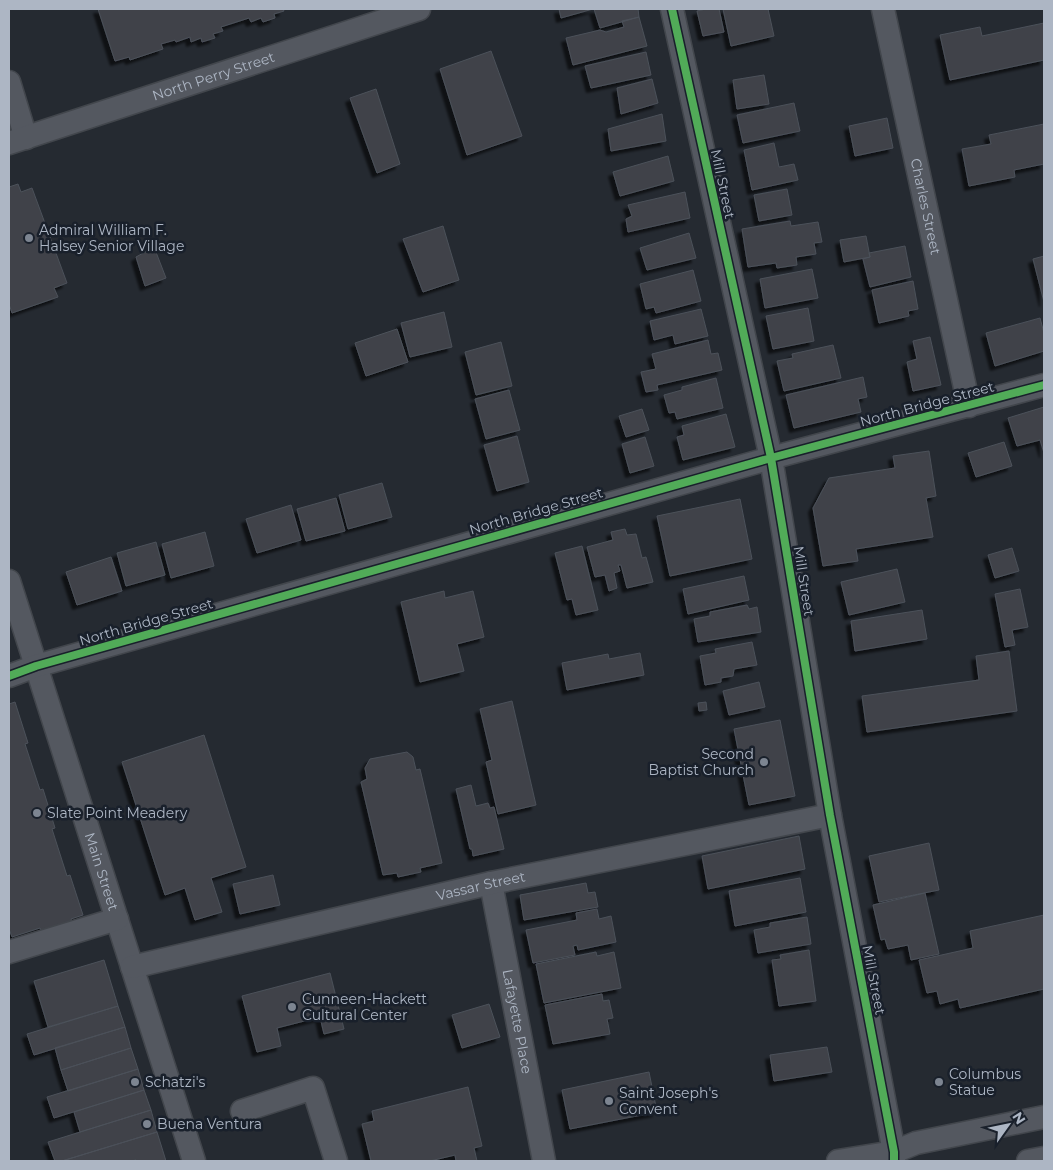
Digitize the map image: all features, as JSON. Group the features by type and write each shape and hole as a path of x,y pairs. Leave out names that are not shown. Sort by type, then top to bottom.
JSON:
{"street":[{"name":"North Perry Street","path":"17,140 419,9"},
{"name":"Mill Street","path":"672,9 771,458 830,815 894,1156"},
{"name":"Charles Street","path":"883,9 970,406"},
{"path":"9,82 17,140"},
{"name":"North Bridge Street","path":"9,676 36,666 771,458 1044,385"},
{"name":"Main Street","path":"9,581 194,1161"},
{"name":"Vassar Street","path":"132,966 491,883 830,815"},
{"name":"Lafayette Place","path":"491,883 544,1161"},
{"path":"9,952 117,919"},
{"path":"242,1111 314,1088 336,1161"},
{"path":"838,1161 894,1156 916,1143 1044,1118"},
{"path":"1028,1161 1044,1158"}],"building":[{"path":"98,9 283,9 284,11 274,14 275,18 263,22 261,18 251,22 249,18 221,27 223,31 213,34 215,38 202,42 201,38 191,42 190,37 176,42 175,40 161,44 163,49 130,60 129,57 115,61"},
{"path":"559,9 593,9 561,18"},
{"path":"594,9 638,9 639,17 600,28"},
{"path":"719,9 724,32 703,36 697,11"},
{"path":"723,9 768,9 774,36 731,46"},
{"path":"639,17 647,46 573,65 566,38 600,30 606,32 624,27 622,21"},
{"path":"1044,23 1044,60 950,80 940,35 980,27 982,36"},
{"path":"491,51 522,136 467,155 440,69"},
{"path":"646,52 651,75 591,88 585,66"},
{"path":"764,75 769,104 737,109 733,80"},
{"path":"652,79 658,103 621,114 617,88"},
{"path":"376,89 400,164 377,173 350,98"},
{"path":"794,103 800,131 743,143 737,115"},
{"path":"662,114 666,141 611,151 608,129"},
{"path":"887,118 893,148 855,156 849,126"},
{"path":"1044,124 1044,164 1014,170 1015,177 969,186 962,149 991,144 989,135"},
{"path":"774,143 779,167 794,164 798,180 752,190 744,150"},
{"path":"668,156 674,181 620,196 613,172"},
{"name":"Admiral William F. Halsey Senior Village","path":"18,184 21,192 32,188 67,283 54,288 58,297 12,313 9,304 9,187"},
{"path":"787,189 792,215 759,221 754,195"},
{"path":"685,192 690,218 628,232 626,219 632,216 628,205"},
{"path":"790,221 791,226 818,222 822,242 814,243 816,254 796,257 797,265 777,268 776,263 748,267 742,229"},
{"path":"443,226 459,280 423,292 403,239"},
{"path":"689,233 696,258 647,270 640,248"},
{"path":"866,236 870,257 844,262 840,240"},
{"path":"905,246 911,277 870,287 863,259 870,257 869,253"},
{"path":"154,247 166,278 145,286 136,257"},
{"path":"1044,256 1044,302 1033,259"},
{"path":"812,269 818,298 765,308 760,279"},
{"path":"693,270 701,301 656,313 654,307 646,309 640,284"},
{"path":"913,281 918,309 908,311 909,316 879,323 872,290"},
{"path":"808,308 814,341 773,349 766,316"},
{"path":"701,309 708,336 675,344 673,335 654,340 650,321"},
{"path":"444,312 452,347 410,357 401,323"},
{"path":"1040,318 1044,333 1044,351 995,366 986,333"},
{"path":"397,329 408,362 366,376 355,343"},
{"path":"930,337 941,385 913,391 907,362 917,359 913,341"},
{"path":"708,340 711,354 718,353 722,370 657,385 658,390 646,392 641,372 656,369 652,354"},
{"path":"501,342 512,386 476,395 465,352"},
{"path":"833,345 841,378 784,391 777,361 793,358 792,354"},
{"path":"863,377 867,397 858,399 861,412 794,428 786,395"},
{"path":"716,378 723,408 677,419 675,412 669,413 664,395 682,390 682,387"},
{"path":"509,390 520,430 486,439 475,399"},
{"path":"1044,407 1044,453 1040,440 1017,446 1008,418"},
{"path":"642,409 649,430 626,437 619,416"},
{"path":"726,414 735,447 683,460 677,437 684,435 682,426"},
{"path":"517,436 529,482 497,491 484,445"},
{"path":"645,437 654,466 630,473 622,444"},
{"path":"1004,442 1012,466 976,477 968,453"},
{"path":"929,451 936,496 926,498 933,537 856,549 858,561 823,566 813,508 829,478 895,468 893,456"},
{"path":"382,483 392,517 348,529 339,495"},
{"path":"336,498 345,531 306,541 297,509"},
{"path":"740,499 752,559 670,576 657,516"},
{"path":"291,505 301,540 257,553 246,519"},
{"path":"625,529 627,535 636,534 642,558 646,557 653,582 627,588 621,565 618,565 620,571 614,573 617,588 609,591 605,575 595,577 587,547 613,540 611,532"},
{"path":"205,532 214,566 171,578 162,544"},
{"path":"156,542 165,575 126,586 117,553"},
{"path":"582,546 598,610 576,615 572,599 567,600 555,553"},
{"path":"1012,548 1019,571 995,578 988,555"},
{"path":"111,557 122,591 77,605 66,572"},
{"path":"897,569 905,602 849,615 841,582"},
{"path":"744,576 749,600 688,614 683,589"},
{"path":"1020,589 1028,627 1012,630 1015,645 1005,647 995,594"},
{"path":"444,591 445,598 473,591 484,637 457,644 464,671 420,682 401,602"},
{"path":"747,605 749,609 757,607 761,632 698,642 694,619 710,616 710,612"},
{"path":"922,610 927,639 855,651 851,621"},
{"path":"752,642 757,665 734,669 733,676 721,678 721,682 705,685 700,656 716,653 715,649"},
{"path":"1009,651 1017,711 867,732 862,696 979,680 976,656"},
{"path":"640,653 644,675 567,690 562,663 608,654 609,659"},
{"path":"759,682 765,707 729,715 723,691"},
{"path":"512,701 536,805 498,814 486,762 492,760 480,709"},
{"path":"15,702 28,743 25,744 40,790 43,789 55,828 52,829 67,876 70,875 83,915 71,919 74,927 43,937 40,928 12,937 9,929 9,704"},
{"path":"706,702 707,710 699,711 698,703"},
{"name":"Second Baptist Church","path":"780,720 795,796 749,805 734,729"},
{"path":"204,735 246,867 211,878 222,912 195,920 185,888 165,895 122,762"},
{"path":"407,752 413,757 416,770 420,769 442,863 420,868 421,872 398,877 397,873 383,875 361,782 367,779 365,768 370,759"},
{"path":"471,785 476,806 488,803 490,808 494,807 504,849 473,856 456,789"},
{"path":"799,836 805,869 708,889 702,856"},
{"path":"929,843 939,890 879,902 869,856"},
{"path":"273,875 280,905 240,914 233,884"},
{"path":"800,878 806,912 735,926 729,891"},
{"path":"586,883 588,893 595,892 598,907 524,920 520,895"},
{"path":"925,893 939,954 911,960 908,945 888,949 885,939 881,940 873,905"},
{"path":"597,909 599,919 611,916 616,942 578,950 577,945 573,946 575,955 533,963 526,930 577,920 576,913"},
{"path":"1044,915 1044,989 960,1008 958,999 940,1004 937,991 927,993 919,960 973,948 970,931"},
{"path":"807,917 811,944 758,953 754,930 770,927 770,923"},
{"path":"809,950 816,1001 779,1006 772,960 781,959 780,955"},
{"path":"596,952 597,956 614,952 621,988 544,1003 536,964"},
{"path":"104,960 118,1006 48,1027 34,981"},
{"name":"Cunneen-Hackett Cultural Center","path":"330,973 344,1029 324,1034 320,1017 277,1028 281,1046 257,1052 242,996"},
{"path":"602,994 603,1001 609,1000 613,1018 607,1019 610,1034 553,1044 545,1005"},
{"path":"489,1004 500,1037 462,1048 452,1015"},
{"path":"118,1006 125,1027 34,1055 27,1034"},
{"path":"125,1027 131,1048 61,1070 55,1048"},
{"path":"827,1047 832,1072 774,1081 770,1055"},
{"path":"131,1048 138,1069 68,1091 61,1070"},
{"path":"138,1069 144,1090 54,1118 47,1097"},
{"name":"Saint Joseph's Convent","path":"649,1072 657,1112 570,1129 562,1090"},
{"path":"468,1087 482,1146 474,1148 477,1161 456,1161 455,1155 430,1161 371,1161 362,1124 374,1121 372,1111"},
{"path":"144,1090 151,1110 80,1132 74,1112"},
{"path":"151,1110 157,1132 62,1161 55,1161 48,1142"},
{"path":"157,1132 166,1161 62,1161"}],"cycle path":[{"path":"672,9 771,458 830,815 894,1152 894,1161"},
{"path":"9,676 36,666 771,458 1044,385"}],"place":[{"name":"Admiral William F. Halsey Senior Village","path":"29,238"},
{"name":"Second Baptist Church","path":"764,762"},
{"name":"Slate Point Meadery","path":"37,813"},
{"name":"Cunneen-Hackett Cultural Center","path":"292,1007"},
{"name":"Schatzi's","path":"135,1082"},
{"name":"Columbus Statue","path":"939,1082"},
{"name":"Saint Joseph's Convent","path":"609,1101"},
{"name":"Buena Ventura","path":"147,1124"}]}
